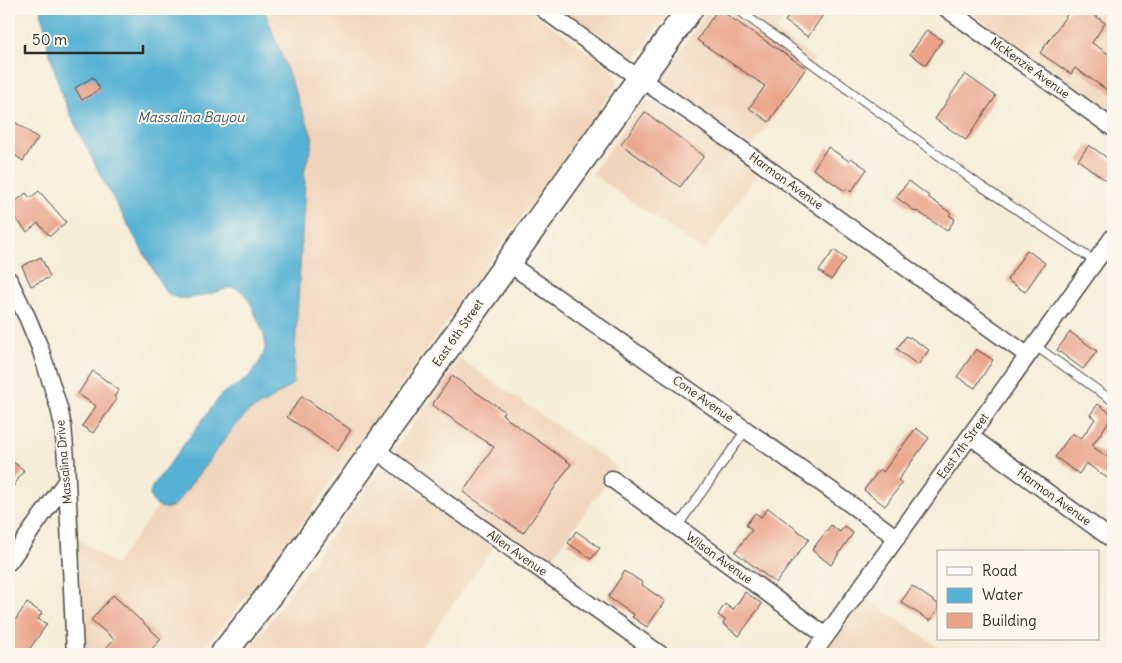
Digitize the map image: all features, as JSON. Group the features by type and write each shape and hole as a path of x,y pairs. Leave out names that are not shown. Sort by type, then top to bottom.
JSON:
{"main road":[{"name":"East 6th Street","path":"223,654 277,585 690,9"}],"street":[{"name":"Harmon Avenue","path":"543,9 640,79 1031,350"},
{"name":"McKenzie Avenue","path":"947,9 1113,128"},
{"name":"East 7th Street","path":"813,654 1031,350 1112,242"},
{"name":"Cone Avenue","path":"508,262 897,538"},
{"name":"Massalina Drive","path":"9,280 35,333 48,370 59,408 65,441 75,654"},
{"name":"Harmon Avenue","path":"970,436 1113,540"},
{"name":"Allen Avenue","path":"375,449 445,502 660,654"},
{"path":"9,562 67,480"},
{"name":"Wilson Avenue","path":"612,480 826,636"}],"lane":[{"path":"737,9 981,186 1096,262"},
{"path":"1031,350 1113,401"},
{"path":"677,527 746,430"}],"shaded area":[{"path":"264,9 528,9 608,66 615,73 618,83 272,565 200,654 83,654 77,538 115,565 247,386 293,384 305,184 304,173 312,136"},
{"path":"557,9 671,9 637,56 628,59"},
{"path":"710,9 791,9 776,31 815,59 751,148 662,81 661,77"},
{"path":"966,9 1113,9 1113,114"},
{"path":"646,101 661,106 759,172 704,251 592,174"},
{"path":"460,359 617,467 546,567 463,507 396,453 395,449 397,446"},
{"path":"386,469 493,548 417,654 246,654 376,475 381,470"},
{"path":"865,597 948,654 823,654"}],"water":[{"name":"Massalina Bayou","path":"41,9 264,9 312,136 305,172 293,384 267,402 248,412 232,430 176,504 169,508 160,507 152,501 150,495 152,487 222,394 242,382 252,373 264,353 265,340 253,308 244,294 238,289 229,288 185,299 174,297 165,291 104,182 62,95 48,48"}],"building":[{"path":"718,9 806,68 769,122 749,108 765,86 697,40"},
{"path":"794,9 827,9 808,37 785,21"},
{"path":"1071,9 1085,9 1105,23 1092,43 1113,57 1113,94 1075,68 1071,74 1040,53"},
{"path":"927,30 942,40 926,65 910,54"},
{"path":"965,74 996,96 966,140 935,119"},
{"path":"93,77 100,89 82,100 75,88"},
{"path":"645,112 704,156 680,187 621,144"},
{"path":"9,118 38,138 23,161 9,151"},
{"path":"1089,145 1113,162 1113,172 1107,181 1078,160"},
{"path":"828,147 849,161 851,158 867,169 851,192 847,188 845,191 813,169"},
{"path":"909,181 951,213 949,215 955,219 947,231 896,197"},
{"path":"39,191 66,222 50,236 38,223 27,232 12,214 14,212 9,207 26,193 30,198"},
{"path":"834,250 846,259 831,280 819,271"},
{"path":"1027,250 1045,263 1025,292 1007,280"},
{"path":"41,257 50,277 31,286 22,266"},
{"path":"1070,332 1097,351 1083,369 1057,350"},
{"path":"906,336 929,350 918,365 897,349"},
{"path":"976,349 993,360 975,388 957,377"},
{"path":"93,371 119,390 114,397 117,399 93,433 82,426 96,406 78,394"},
{"path":"452,376 504,411 502,414 506,418 571,464 523,533 463,492 494,447 432,405"},
{"path":"302,396 351,430 337,451 287,417"},
{"path":"1098,404 1113,415 1092,446 1113,461 1113,482 1086,463 1079,474 1055,457 1072,433 1081,439 1095,419 1090,415"},
{"path":"916,428 929,438 898,480 902,483 885,506 864,490 880,469 883,472"},
{"path":"9,459 24,470 9,493"},
{"path":"768,508 809,539 776,583 735,552 752,530 746,525 755,513 761,517"},
{"path":"831,525 840,532 844,526 853,533 831,565 812,550"},
{"path":"576,531 600,548 591,559 568,543"},
{"path":"625,571 665,601 647,627 632,617 634,615 608,597"},
{"path":"912,586 937,603 937,610 930,621 901,602"},
{"path":"745,592 762,604 739,636 723,624 725,620 718,615 725,604 733,610"},
{"path":"113,595 161,639 147,654 101,654 114,639 91,620"},
{"path":"27,603 42,613 38,619 47,624 26,654 9,654 9,629"}]}
